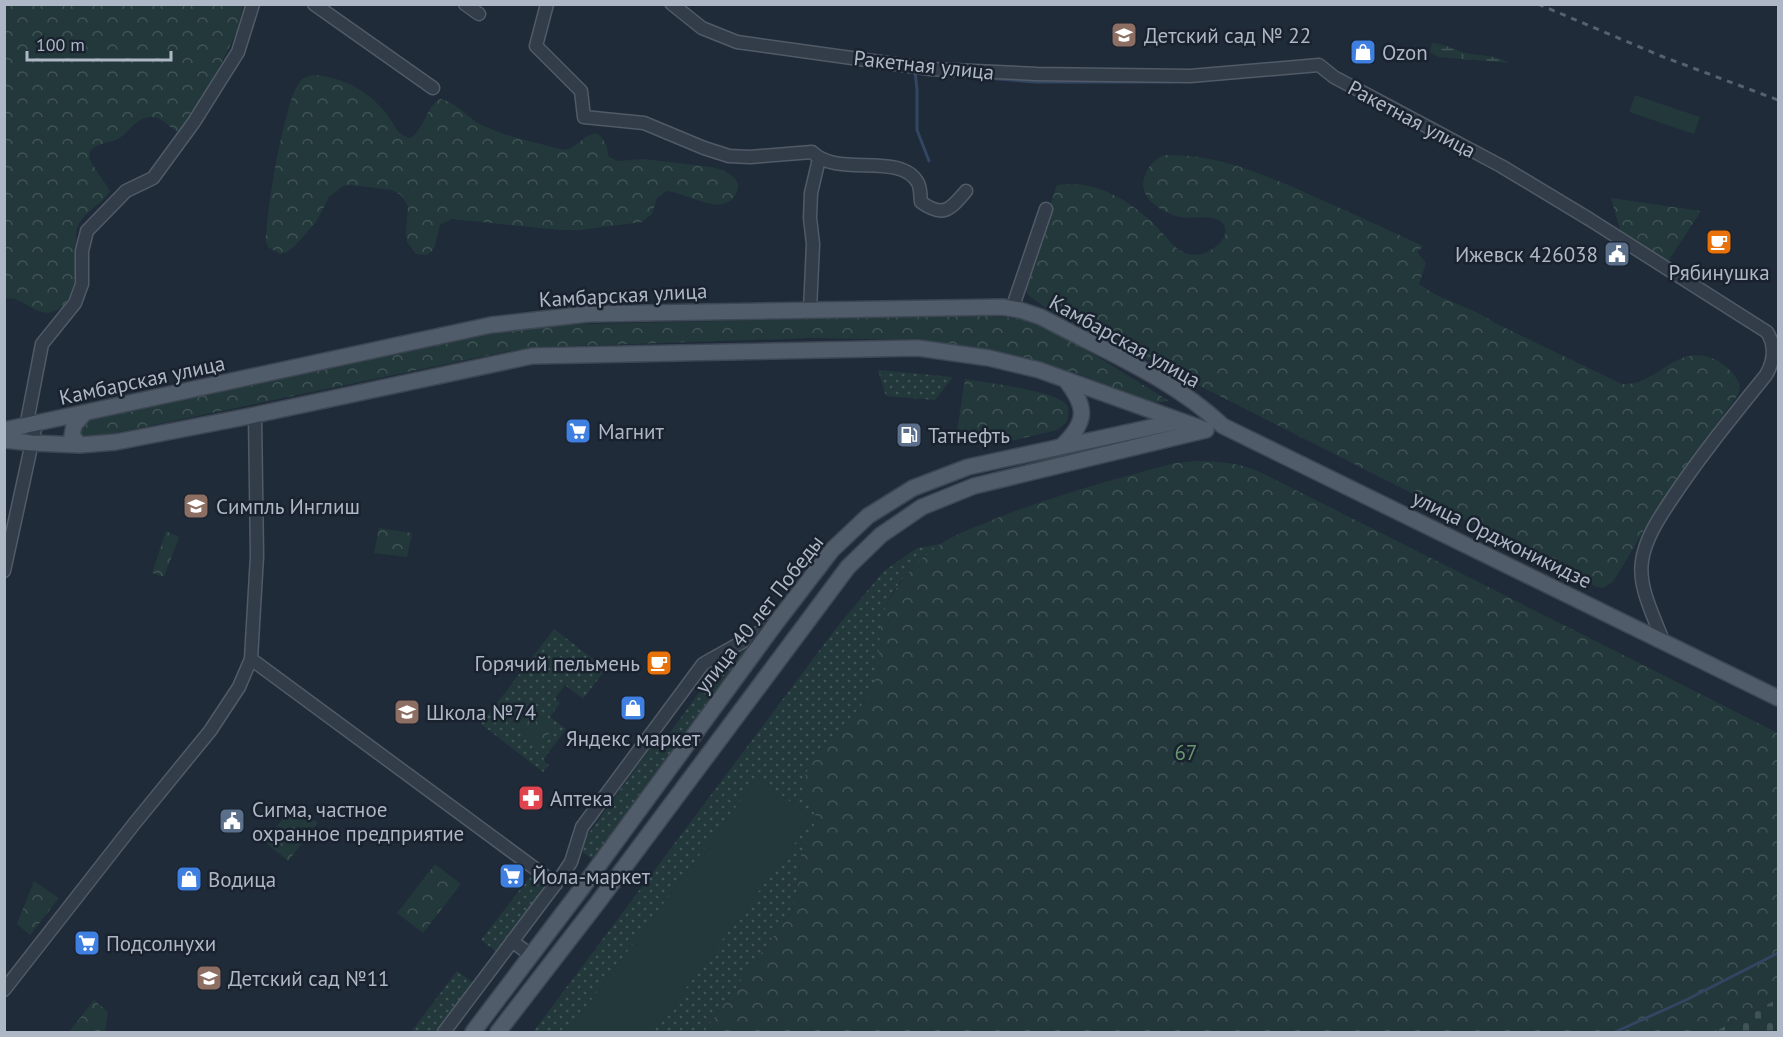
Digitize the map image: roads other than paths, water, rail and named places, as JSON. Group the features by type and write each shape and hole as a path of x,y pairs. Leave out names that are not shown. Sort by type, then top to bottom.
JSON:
{"main road":[{"name":"Камбарская улица","path":"4,430 491,325 588,314 1002,307 1041,317 1164,382 1214,424"},
{"name":"Камбарская улица","path":"4,440 80,445 116,442 532,356 918,348 989,358 1065,379 1180,421"},
{"path":"1062,446 1080,425 1083,415 1075,392 1065,379"},
{"path":"80,445 72,436 74,425 84,414"},
{"name":"улица 40 лет Победы","path":"473,1032 532,956 776,623 832,550 868,516 913,488 968,467 1180,421 1214,424"},
{"name":"улица Орджоникидзе","path":"1214,424 1779,698"},
{"name":"улица 40 лет Победы","path":"498,1032 599,902 848,567 881,535 922,507 974,486 1160,442 1214,424"},
{"path":"1156,426 1160,442"}],"street":[{"path":"4,571 32,443 31,425 42,344 75,303 82,284 82,251 87,231 126,191 153,178 194,122 238,52 253,4"},
{"path":"314,4 433,88"},
{"path":"465,4 479,14"},
{"path":"547,4 536,46 581,91 584,117 644,123 729,156 750,157 812,152 819,159 840,164 899,169 914,177 920,186 921,202 933,210 945,210 966,191"},
{"name":"Ракетная улица","path":"672,4 702,28 737,42 931,69 1038,74 1190,76 1319,64 1334,77 1501,166 1674,271 1767,332 1771,338 1773,353 1766,375 1695,464 1647,542 1641,563 1643,587 1663,641"},
{"path":"810,310 813,244 810,218 811,193 819,159"},
{"path":"1012,309 1046,209"},
{"path":"4,990 210,731 239,687 251,659 257,556 255,415"},
{"path":"444,1032 556,884 571,862 582,827 703,664 776,623"},
{"path":"251,659 556,884"},
{"path":"512,941 532,956"}],"waterway":[{"path":"663,4 671,10"},
{"path":"761,51 775,53"},
{"path":"915,71 917,130 929,161"},
{"path":"973,77 1036,82 1173,82"},
{"path":"1615,1032 1686,1000 1778,953"}],"railway":[{"path":"1538,4 1661,56 1778,100"}],"place":[{"name":"Детский сад № 22","path":"1124,35"},
{"name":"Ozon","path":"1363,52"},
{"name":"Рябинушка","path":"1719,242"},
{"name":"Ижевск 426038","path":"1617,254"},
{"name":"Магнит","path":"578,431"},
{"name":"Татнефть","path":"909,435"},
{"name":"Симпль Инглиш","path":"196,506"},
{"name":"Горячий пельмень","path":"659,663"},
{"name":"Яндекс маркет","path":"633,708"},
{"name":"Школа №74","path":"407,712"},
{"name":"Аптека","path":"531,798"},
{"name":"Сигма, частное охранное предприятие","path":"232,821"},
{"name":"Йола-маркет","path":"512,876"},
{"name":"Водица","path":"189,879"},
{"name":"Подсолнухи","path":"87,943"},
{"name":"Детский сад №11","path":"209,978"}],"park label":[{"name":"67","path":"1186,752"}]}
